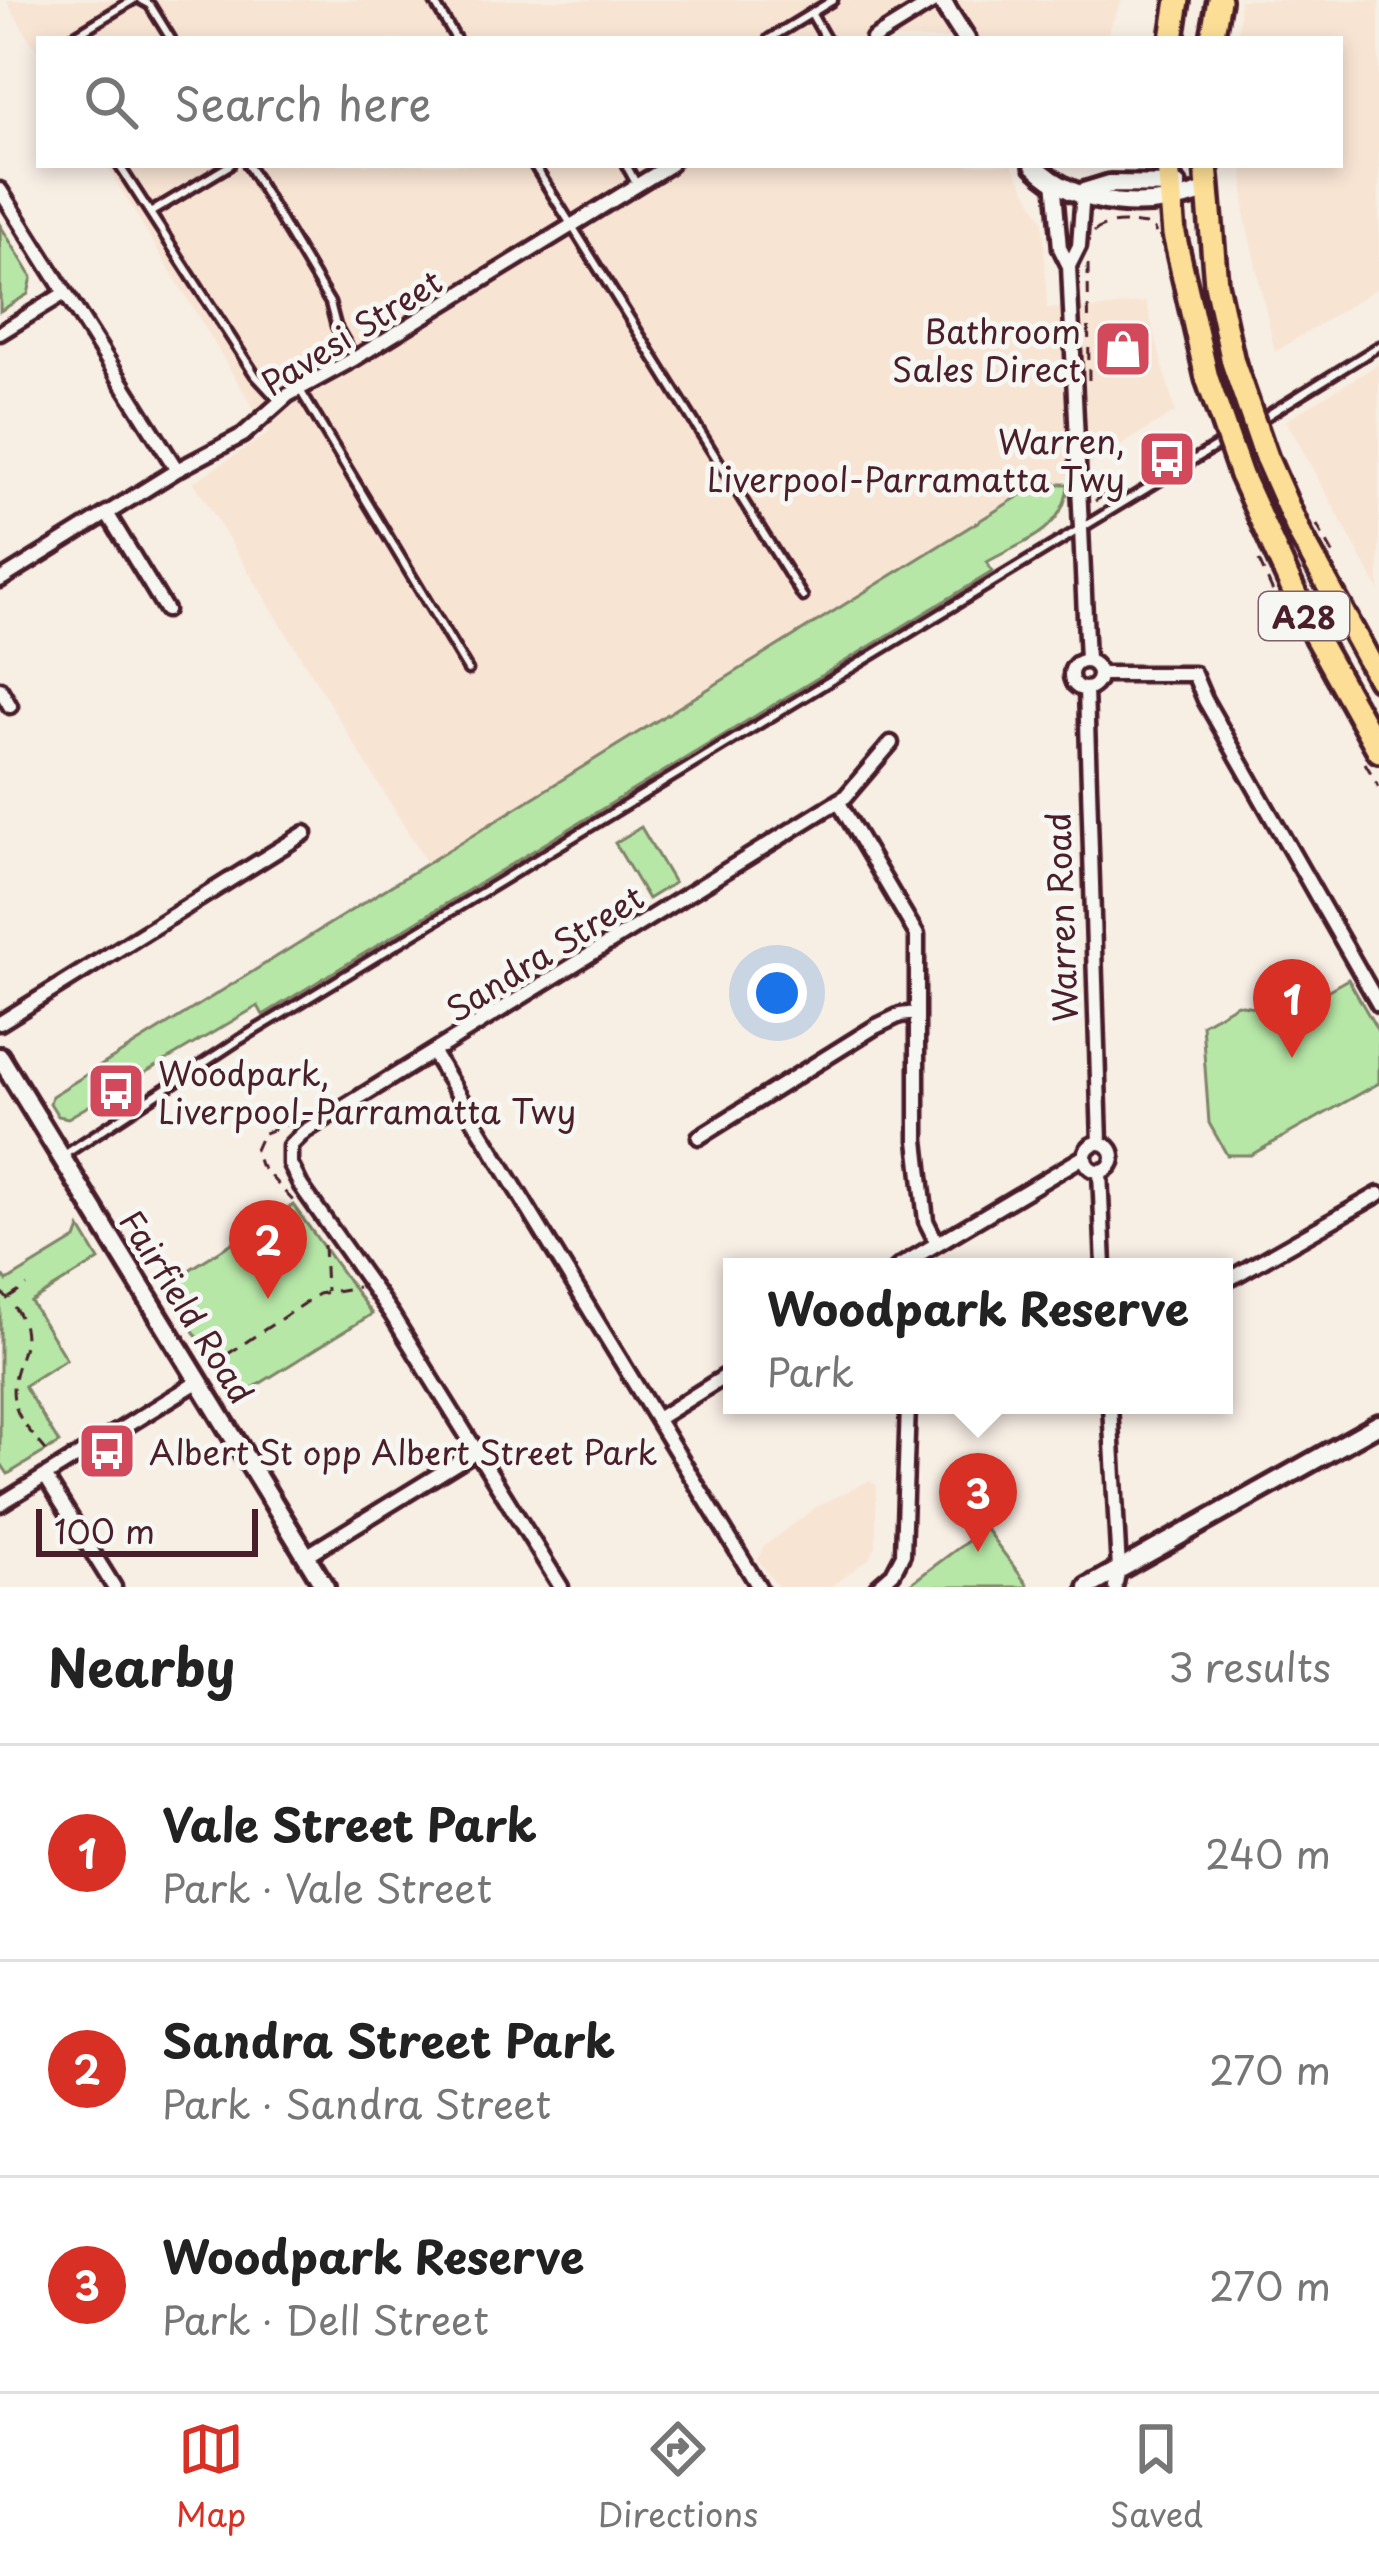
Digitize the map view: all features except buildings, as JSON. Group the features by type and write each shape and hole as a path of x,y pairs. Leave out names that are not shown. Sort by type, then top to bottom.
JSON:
{"highway":[{"path":"1172,36 1178,0"},
{"path":"1213,36 1220,0"},
{"name":"A28","path":"1206,168 1216,284 1233,362 1266,457 1301,536 1379,679"},
{"name":"A28","path":"1161,177 1184,292 1241,475 1309,625 1379,752"}],"main road":[{"path":"939,0 964,36"},
{"path":"1038,168 1054,180 1109,203 1161,177 1206,191"},
{"name":"Fairfield Road","path":"0,1058 325,1587"},
{"path":"1088,1587 1117,1579 1379,1424"}],"street":[{"path":"878,36 939,0"},
{"name":"Pavesi Street","path":"0,580 242,435 298,388 354,359 665,168"},
{"path":"1054,180 1060,248 1069,266 1087,660"},
{"path":"0,190 177,470"},
{"path":"1069,266 1079,246 1083,192"},
{"path":"0,333 65,293"},
{"path":"107,512 166,610"},
{"path":"1087,660 1099,674 1094,686 1086,688 1074,683 1071,675 1077,664 1087,660"},
{"path":"1099,674 1194,674 1216,721 1379,1005"},
{"name":"Warren Road","path":"1086,688 1100,1143"},
{"path":"0,689 10,706"},
{"name":"Sandra Street","path":"561,1587 372,1287 301,1186 288,1154 305,1131 838,801 859,784 891,743"},
{"path":"838,801 913,925 918,947 916,1140 926,1221 937,1243"},
{"path":"0,1023 305,833"},
{"path":"699,1137 875,1027 917,1012"},
{"path":"433,1053 759,1587"},
{"path":"1100,1143 1114,1156 1109,1168 1100,1172 1087,1166 1085,1156 1089,1147 1100,1143"},
{"path":"914,1258 1085,1156"},
{"path":"1100,1172 1105,1258"},
{"path":"1233,1277 1379,1193"},
{"path":"658,1419 723,1378"},
{"path":"0,1504 199,1381"},
{"path":"877,1587 893,1573 903,1554 908,1414"},
{"path":"1111,1414 1117,1579"},
{"path":"306,1556 475,1452"},
{"path":"52,1472 114,1587"}],"lane":[{"path":"74,36 137,0 150,5 169,36"},
{"path":"433,0 454,36"},
{"path":"774,36 832,0"},
{"path":"811,13 824,36"},
{"path":"121,168 255,375 280,401"},
{"path":"150,213 225,168"},
{"path":"250,168 330,303 354,359"},
{"path":"536,168 803,597"},
{"path":"628,168 637,185"},
{"path":"61,1157 239,1040 1379,346"},
{"path":"298,388 468,670"}],"path":[{"path":"1088,242 1101,226 1152,226"},
{"path":"1087,250 1088,383"},
{"path":"1091,494 1094,501 1124,483"},
{"path":"1308,508 1339,565"},
{"path":"324,1241 326,1291"},
{"path":"7,1298 27,1286"},
{"path":"210,1366 326,1291 372,1287"},
{"path":"0,1291 26,1337 14,1383 16,1408 52,1472"}],"shaded area":[{"path":"6,0 1122,0 1106,36 36,36 36,50"},
{"path":"1240,0 1379,0 1379,287 1275,352 1245,218 1243,168 1343,168 1343,36 1238,36"},
{"path":"108,168 1014,168 1043,221 1047,308 1094,309 1146,302 1175,412 432,871 194,482 269,433"},
{"path":"1379,364 1379,590 1286,420"},
{"path":"869,1481 876,1485 876,1546 870,1558 830,1587 778,1587 758,1560 763,1547 818,1506"}],"green space":[{"path":"0,225 32,277 28,294 0,311"},
{"path":"1050,477 1052,484 1068,484 1059,513 1040,533 987,562 992,572 263,1015 258,1006 68,1118 58,1116 50,1103 52,1096"},
{"path":"641,827 674,883 648,899 615,843"},
{"path":"1348,979 1379,1033 1379,1083 1251,1155 1227,1155 1209,1123 1202,1024 1237,1004 1288,1013"},
{"path":"293,1205 372,1314 235,1399 165,1285"},
{"path":"80,1228 99,1260 31,1302 66,1359 24,1386 59,1443 8,1474 0,1462 0,1272 7,1281 76,1239"},
{"path":"985,1528 1029,1587 906,1587"}],"place":[{"name":"Bathroom Sales Direct","path":"1123,349"},
{"name":"Warren, Liverpool-Parramatta Twy","path":"1167,459"},
{"name":"Vale Street Park","path":"1292,1058"},
{"name":"Woodpark, Liverpool-Parramatta Twy","path":"116,1091"},
{"name":"Sandra Street Park","path":"268,1299"},
{"name":"Albert St opp Albert Street Park","path":"107,1451"},
{"name":"Woodpark Reserve","path":"978,1552"}]}
